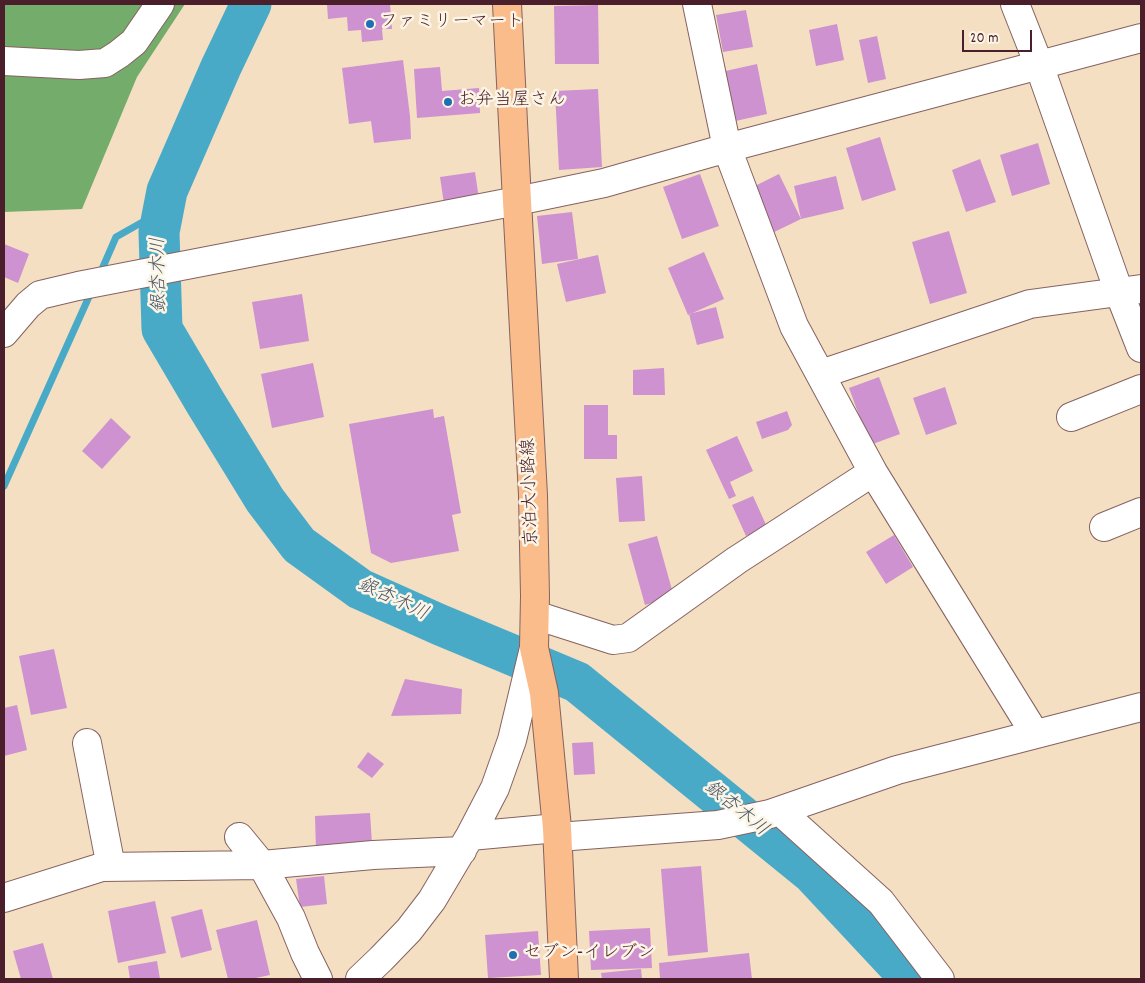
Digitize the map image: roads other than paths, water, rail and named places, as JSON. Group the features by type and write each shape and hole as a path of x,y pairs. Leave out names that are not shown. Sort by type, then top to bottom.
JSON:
{"main road":[{"name":"京泊大小路線","path":"507,4 533,495 535,688 557,833 564,979"}],"street":[{"path":"4,61 79,65 105,63 134,42 160,4"},
{"path":"697,4 727,148 794,326 873,472 1034,734"},
{"path":"1015,4 1130,290 1141,348"},
{"path":"4,333 28,305 40,295 604,183 727,148 1141,38"},
{"path":"821,374 1030,304 1130,290"},
{"path":"1071,417 1141,390"},
{"path":"534,632 613,640 628,638 738,560 873,472"},
{"path":"1104,526 1141,512"},
{"path":"360,979 409,930 432,900 466,844 495,788 512,740 535,688"},
{"path":"4,898 102,867 262,865 373,855 557,833 718,825 775,812 897,770 1141,707"},
{"path":"87,743 111,867"},
{"path":"775,812 881,902 940,979"},
{"path":"239,837 262,865 291,918 312,978"}],"waterway":[{"name":"銀杏木川","path":"251,4 221,67 167,191 159,232 162,329 265,500 299,545 360,589 577,682 812,873 911,979"},
{"path":"99,276 116,237 162,211 167,191"},
{"path":"4,486 92,290"}],"place":[{"name":"ファミリーマート","path":"370,24"},
{"name":"お弁当屋さん","path":"448,102"},
{"name":"セブン-イレブン","path":"513,955"}]}
